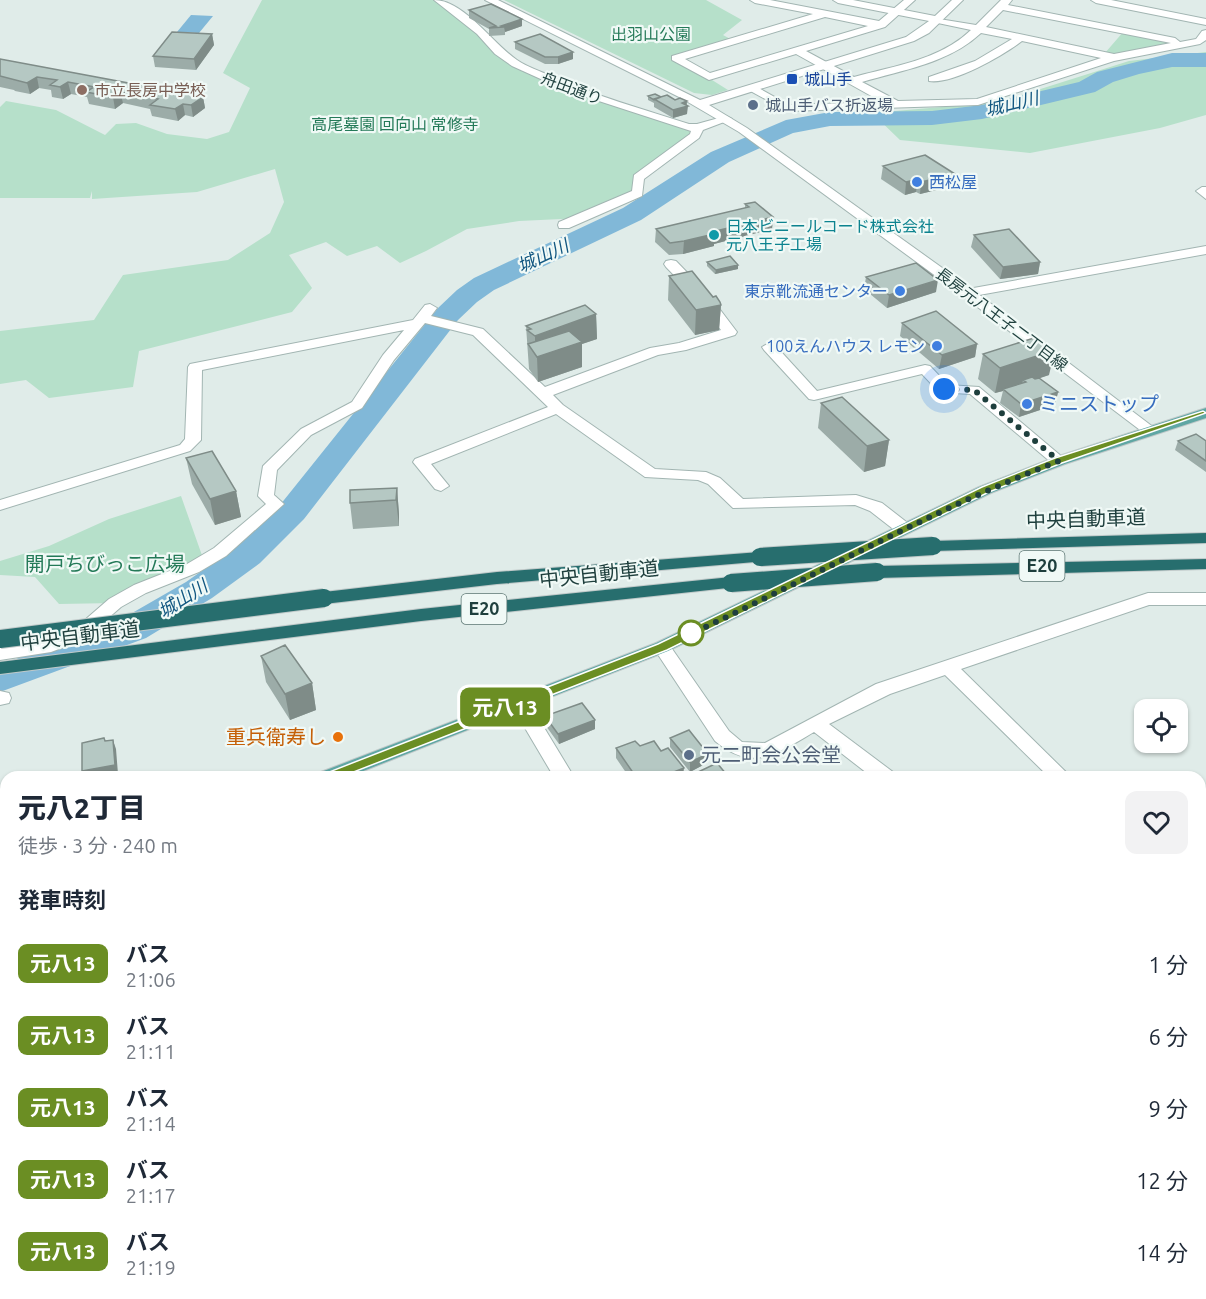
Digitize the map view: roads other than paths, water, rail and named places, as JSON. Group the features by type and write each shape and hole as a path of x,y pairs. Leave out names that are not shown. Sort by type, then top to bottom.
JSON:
{"highway":[{"name":"中央自動車道","path":"0,639 497,578 933,546 1206,538"},
{"name":"中央自動車道","path":"0,668 421,615 731,583 877,572 1206,564"}],"main road":[{"path":"343,771 518,701 662,647 986,489 1059,461 1206,413"}],"street":[{"name":"舟田通り","path":"439,0 481,32 499,52 516,64 553,82 596,98 688,127 698,128"},
{"path":"490,0 726,119"},
{"path":"755,0 880,25"},
{"path":"838,0 1112,58"},
{"path":"825,14 676,58 709,77 880,25 910,0"},
{"path":"700,104 910,39 925,31 958,0"},
{"path":"1096,0 1206,22"},
{"path":"852,81 906,66 954,48 967,40 1003,3 1183,43"},
{"path":"751,88 787,108 978,102 1112,58 1200,40 1206,33"},
{"path":"933,79 965,70 986,60 1020,38"},
{"path":"798,51 897,105"},
{"path":"906,66 978,102"},
{"path":"564,225 638,193 638,178 695,136 698,128 726,119"},
{"name":"長房元八王子二丁目線","path":"726,119 767,146 968,293 1149,430"},
{"path":"968,293 1206,250"},
{"path":"544,393 655,351 681,347 730,332 704,298 671,264"},
{"path":"0,654 51,646 77,636 115,603 140,589 193,568 220,552 276,504 266,496 269,469 306,432 357,405 388,358 424,317"},
{"path":"0,505 185,448 193,440 195,368 424,317 478,332 558,408 651,474 700,475 714,481 739,504 856,500 876,507 903,528"},
{"path":"769,347 814,396 925,369 944,389 974,390 1059,461"},
{"path":"441,486 421,462 558,408"},
{"path":"662,647 722,736 735,747 747,751 768,750 815,723 883,689 1149,599 1206,599"},
{"path":"949,668 1055,771"},
{"path":"518,701 560,771"},
{"path":"815,723 878,771"}],"water":[{"path":"191,15 213,16 199,33 177,32"}],"waterway":[{"name":"城山川","path":"0,679 133,629 199,590 248,555 292,512 448,314 467,296 484,284 632,214 720,157 786,127 830,119 932,118 982,112 1087,87 1105,77 1134,68 1172,60 1206,60"}],"place":[{"name":"城山手","path":"792,79"},
{"name":"市立長房中学校","path":"82,90"},
{"name":"城山手バス折返場","path":"753,105"},
{"name":"西松屋","path":"917,182"},
{"name":"日本ビニールコード株式会社 元八王子工場","path":"714,235"},
{"name":"東京靴流通センター","path":"900,291"},
{"name":"100えんハウス レモン","path":"937,346"},
{"name":"ミニストップ","path":"1027,404"},
{"name":"重兵衛寿し","path":"338,737"},
{"name":"元二町会公会堂","path":"689,755"}],"park label":[{"name":"出羽山公園","path":"651,34"},
{"name":"高尾墓園 回向山 常修寺","path":"395,124"},
{"name":"開戸ちびっこ広場","path":"105,564"}]}
